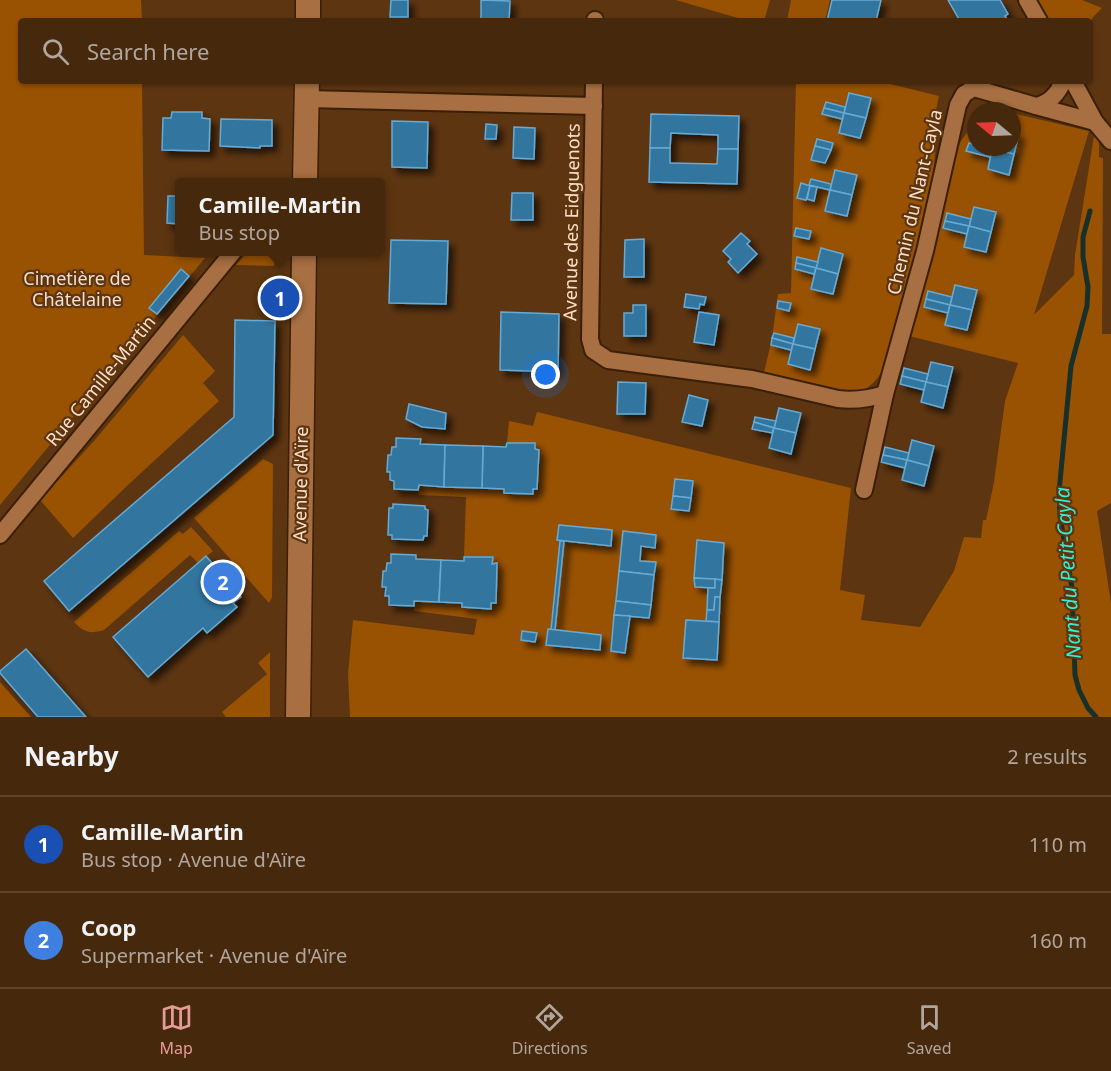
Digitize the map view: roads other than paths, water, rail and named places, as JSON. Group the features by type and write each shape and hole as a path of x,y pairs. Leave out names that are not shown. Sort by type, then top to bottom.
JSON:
{"main road":[{"path":"308,0 308,18"},
{"path":"302,178 307,90"},
{"name":"Avenue d'Aïre","path":"298,717 304,256"}],"street":[{"path":"1027,0 1037,18"},
{"name":"Avenue des Eidguenots","path":"594,84 590,339 593,350 608,360 752,379 850,400 870,399 885,394"},
{"path":"1036,106 1044,104 1053,97 1061,84"},
{"path":"1075,84 1095,122 1111,141"},
{"name":"Chemin du Nant-Cayla","path":"864,490 885,394 925,251 958,105 964,94 974,88 1095,122"},
{"name":"Avenue des Eidguenots","path":"307,90 594,106"},
{"name":"Rue Camille-Martin","path":"0,535 229,256"}],"waterway":[{"name":"Nant du Petit-Cayla","path":"1090,211 1083,237 1083,257 1088,287 1087,306 1071,366 1059,492 1060,516 1072,588 1075,675 1079,690 1088,708 1096,717"}],"place":[{"name":"Camille-Martin","path":"280,298"},
{"name":"Coop","path":"223,582"}],"park label":[{"name":"Cimetière de Châtelaine","path":"77,289"}]}
